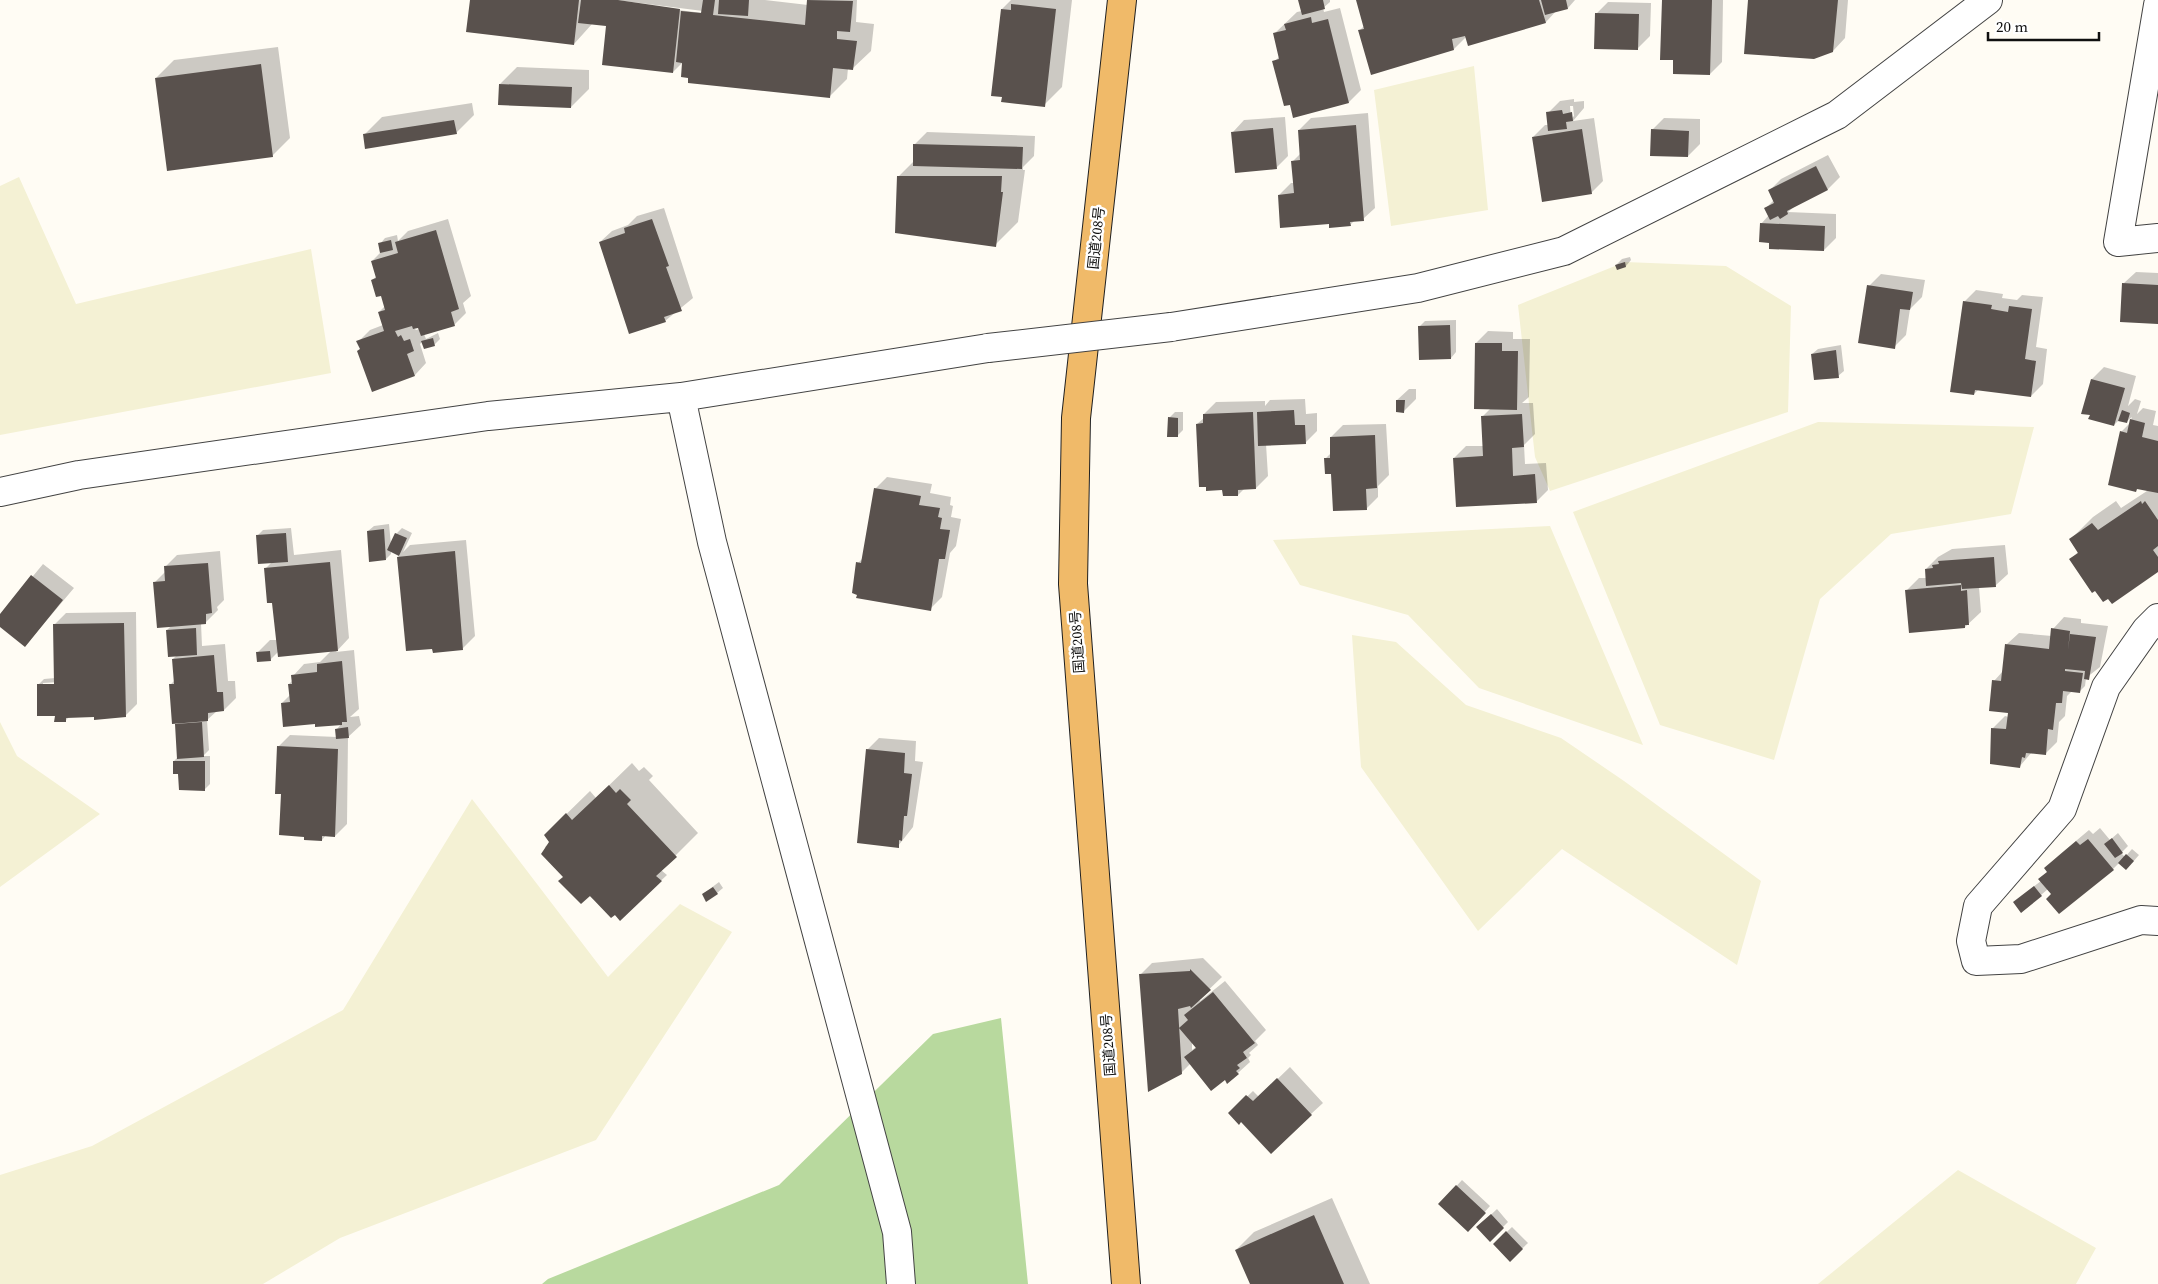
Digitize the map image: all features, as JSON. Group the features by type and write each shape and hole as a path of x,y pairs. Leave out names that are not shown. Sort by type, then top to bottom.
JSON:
{"highway":[{"name":"国道208号","path":"1122,0 1076,418 1073,584 1126,1284"}],"street":[{"path":"0,492 79,475 488,416 681,397 988,348 1171,327 1418,288 1564,251 1837,115 1988,0"},
{"path":"2158,5 2118,242 2158,238"},
{"path":"681,397 712,542 897,1232 901,1284"},
{"path":"2158,618 2146,630 2106,687 2062,809 1978,906 1971,941 1976,961 2021,959 2141,920 2158,921"}],"shaded area":[{"path":"1474,66 1488,210 1391,226 1374,90"},
{"path":"19,177 76,304 311,249 331,373 0,435 0,186"},
{"path":"1625,262 1726,266 1791,306 1788,412 1550,491 1535,457 1518,305"},
{"path":"1818,422 2034,427 2011,514 1891,534 1820,599 1774,760 1660,725 1573,512"},
{"path":"1550,526 1643,745 1479,688 1408,615 1300,585 1273,540"},
{"path":"1352,635 1396,642 1466,705 1561,738 1624,781 1761,881 1737,965 1562,849 1478,931 1361,767"},
{"path":"0,722 17,756 100,814 0,887"},
{"path":"472,799 608,977 680,904 732,932 596,1140 340,1238 263,1284 0,1284 0,1175 92,1146 343,1010"},
{"path":"1958,1170 2096,1248 2076,1284 1818,1284"}],"green space":[{"path":"1001,1018 1028,1284 542,1284 548,1279 779,1185 933,1034"}],"building":[{"path":"470,0 579,0 574,45 466,32"},
{"path":"581,0 618,0 680,9 673,73 602,65 606,26 578,23"},
{"path":"703,0 715,0 713,15 805,25 807,0 853,1 850,32 837,31 837,39 857,41 853,70 833,68 830,98 688,83 688,78 681,77 682,63 676,62 681,11 701,13"},
{"path":"719,0 749,0 748,16 718,14"},
{"path":"1298,0 1323,0 1325,9 1302,15"},
{"path":"1356,0 1539,0 1546,23 1468,46 1465,36 1452,39 1454,50 1371,75 1358,30 1364,29"},
{"path":"1541,0 1566,0 1568,9 1545,15"},
{"path":"1662,0 1712,0 1710,75 1673,74 1673,60 1660,60"},
{"path":"1748,0 1838,0 1833,52 1814,59 1744,54"},
{"path":"1011,4 1056,9 1045,107 1001,102 1002,97 991,96 1001,9 1011,10"},
{"path":"1595,13 1639,14 1638,50 1594,49"},
{"path":"1311,17 1312,23 1328,19 1349,103 1293,118 1290,105 1284,106 1272,61 1279,59 1273,33 1286,30 1284,24"},
{"path":"261,64 273,157 167,171 155,78"},
{"path":"499,84 572,87 571,108 498,105"},
{"path":"1562,110 1563,114 1572,112 1573,121 1566,122 1567,129 1548,131 1546,112"},
{"path":"454,120 457,134 365,149 363,134"},
{"path":"1356,125 1364,221 1350,222 1351,226 1329,228 1329,224 1280,228 1278,195 1294,193 1291,161 1300,160 1298,130"},
{"path":"1273,128 1277,169 1235,173 1231,132"},
{"path":"1582,129 1592,194 1542,202 1532,137"},
{"path":"1651,129 1689,131 1688,157 1650,156"},
{"path":"913,144 1023,147 1022,169 913,166"},
{"path":"1816,166 1828,190 1787,211 1788,214 1780,219 1778,216 1770,220 1764,208 1774,203 1768,190"},
{"path":"897,176 1002,176 1001,192 1003,192 996,247 895,233"},
{"path":"652,219 669,266 666,267 682,311 664,317 666,322 629,334 599,242 625,233 624,228"},
{"path":"1760,223 1825,226 1824,251 1769,249 1769,243 1759,242"},
{"path":"436,230 459,309 451,312 455,326 421,336 418,328 413,329 412,326 395,331 398,337 401,335 404,341 410,339 414,351 407,354 415,376 372,392 357,351 360,349 356,341 384,331 378,312 385,310 381,296 376,297 371,280 376,278 371,261 398,253 395,242"},
{"path":"391,240 393,250 380,253 378,243"},
{"path":"1625,262 1626,267 1617,270 1615,265"},
{"path":"2122,283 2158,285 2158,324 2120,322"},
{"path":"1867,285 1913,292 1910,310 1900,309 1895,349 1858,343"},
{"path":"1963,301 1992,305 1991,309 2008,312 2009,306 2032,309 2025,359 2036,361 2031,397 1975,390 1974,395 1950,392"},
{"path":"1450,325 1451,359 1419,360 1418,326"},
{"path":"433,338 435,346 424,349 421,341"},
{"path":"1475,343 1502,343 1502,351 1518,351 1517,410 1474,409"},
{"path":"1836,350 1839,378 1814,380 1811,354"},
{"path":"2091,379 2125,388 2114,426 2088,419 2090,415 2081,414"},
{"path":"1396,400 1405,400 1404,413 1396,412"},
{"path":"1294,410 1295,425 1305,425 1306,444 1258,446 1257,412"},
{"path":"2122,410 2130,413 2127,423 2118,421"},
{"path":"1253,412 1256,489 1238,490 1238,496 1223,496 1222,490 1206,491 1206,487 1199,487 1196,424 1203,423 1203,414"},
{"path":"1522,414 1524,447 1512,448 1513,476 1535,474 1537,503 1456,507 1453,458 1483,456 1481,416"},
{"path":"1168,417 1178,418 1178,437 1167,437"},
{"path":"2130,419 2145,423 2142,437 2158,441 2158,493 2137,489 2136,492 2108,485 2120,431 2127,433"},
{"path":"1375,435 1377,488 1366,489 1367,510 1333,511 1331,474 1325,474 1324,458 1330,458 1330,437"},
{"path":"874,488 921,496 919,505 940,508 938,517 942,518 940,529 950,530 945,559 939,559 931,611 856,598 857,595 852,593 856,562 861,563"},
{"path":"2141,501 2142,504 2145,501 2158,520 2158,546 2153,550 2158,557 2158,572 2112,604 2108,599 2103,602 2095,591 2092,593 2069,559 2078,553 2069,539 2092,523 2098,530"},
{"path":"384,529 386,560 369,562 367,531"},
{"path":"286,533 288,562 258,564 256,535"},
{"path":"395,533 407,538 399,556 387,550"},
{"path":"455,551 463,650 433,653 432,649 406,651 397,557"},
{"path":"1994,557 1996,587 1962,589 1961,583 1926,586 1925,569 1933,568 1932,565 1939,564 1938,561"},
{"path":"330,562 338,651 278,657 272,603 267,603 264,568"},
{"path":"208,563 212,613 206,614 206,624 157,628 153,582 165,581 164,566"},
{"path":"31,575 63,600 25,647 0,627 0,614"},
{"path":"1961,585 1961,591 1967,590 1969,625 1965,625 1965,628 1909,633 1905,590"},
{"path":"124,623 126,717 94,720 94,717 66,718 66,722 54,722 55,716 37,716 37,684 54,684 53,624"},
{"path":"196,628 197,655 168,657 166,630"},
{"path":"2051,628 2070,631 2068,650 2070,634 2096,637 2089,680 2084,679 2085,671 2065,669 2065,671 2083,673 2080,693 2063,691 2062,703 2056,703 2053,730 2048,729 2046,755 2026,753 2025,758 2022,757 2020,768 1990,764 1991,728 2006,729 2008,713 1989,711 1992,680 2001,681 2005,644 2049,649"},
{"path":"270,651 271,661 257,662 256,652"},
{"path":"214,655 217,692 223,692 224,711 208,713 208,721 172,724 169,684 174,684 172,659"},
{"path":"342,661 347,722 342,722 342,725 315,727 315,724 283,727 281,703 290,702 288,684 292,684 291,675 317,672 317,664"},
{"path":"202,722 204,757 177,759 175,724"},
{"path":"348,727 349,738 336,739 335,729"},
{"path":"277,746 338,749 335,837 322,836 322,841 279,835 281,794 275,794"},
{"path":"866,749 905,753 904,773 912,774 907,816 904,816 902,841 899,840 899,848 857,843"},
{"path":"173,761 205,761 205,791 179,790 178,774 173,774"},
{"path":"609,785 616,793 620,789 631,800 627,804 677,857 656,876 662,881 620,921 615,915 611,918 590,896 581,904 558,881 563,877 541,854 549,842 544,835 566,813 572,820"},
{"path":"2112,838 2123,853 2115,858 2104,844"},
{"path":"2088,839 2114,870 2059,914 2046,899 2051,894 2038,879 2047,872 2044,868 2076,841 2080,845"},
{"path":"2126,854 2134,861 2126,870 2118,863"},
{"path":"2034,886 2042,896 2021,913 2013,902"},
{"path":"713,887 718,894 706,902 702,894"},
{"path":"1190,969 1211,990 1191,1008 1190,1006 1178,1009 1182,1074 1148,1092 1139,974 1190,971"},
{"path":"1213,992 1255,1043 1243,1052 1247,1058 1237,1065 1240,1068 1236,1071 1239,1074 1227,1084 1225,1080 1211,1091 1184,1057 1196,1048 1179,1028 1188,1020 1184,1015"},
{"path":"1277,1078 1312,1115 1271,1154 1241,1122 1239,1125 1228,1113 1246,1095 1253,1101"},
{"path":"1456,1185 1486,1213 1468,1232 1438,1204"},
{"path":"1491,1214 1504,1228 1490,1242 1476,1227"},
{"path":"1314,1215 1344,1284 1250,1284 1235,1250"},
{"path":"1506,1231 1523,1249 1510,1262 1493,1244"}]}
